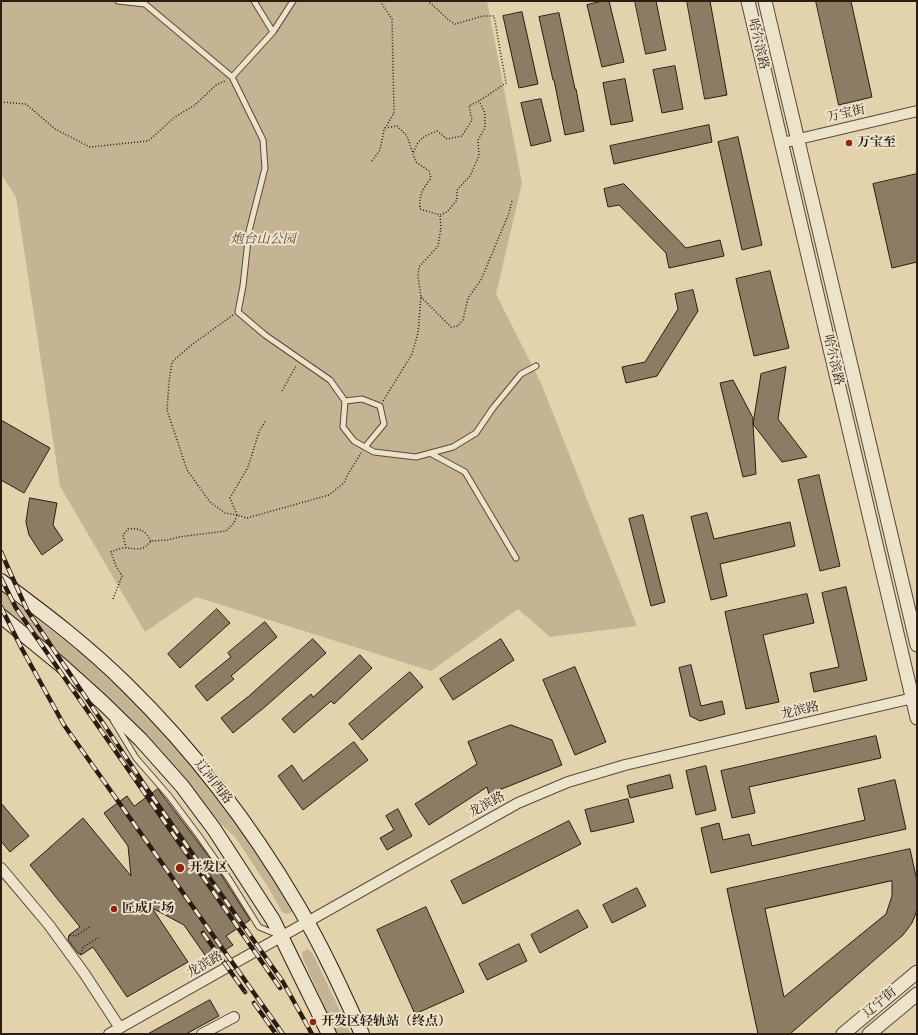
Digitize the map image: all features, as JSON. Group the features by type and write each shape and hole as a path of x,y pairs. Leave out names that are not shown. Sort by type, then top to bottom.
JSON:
{"main road":[{"name":"辽河西路","path":"1,581 80,643 126,683 163,721 204,769 238,813 272,863 307,922 344,994 362,1034"},
{"name":"辽河西路","path":"1,616 61,665 102,702 141,740 182,786 214,829 273,920 329,1034"}],"street":[{"name":"哈尔滨路","path":"748,1 915,698 917,718"},
{"name":"哈尔滨路","path":"765,1 917,645"},
{"name":"万宝街","path":"782,143 917,111"},
{"name":"龙滨路","path":"109,1034 497,814 568,782 625,765 915,698"},
{"path":"1,868 49,925 84,973 120,1028"},
{"name":"辽宁街","path":"843,1034 917,972"},
{"name":"辽宁街","path":"869,1034 917,994"},
{"path":"202,1034 234,1017"}],"lane":[{"path":"118,1 145,2 232,77 263,140 265,168 249,231 243,286 238,312 265,335 330,380 345,401 343,427 354,441 374,452 416,457 453,447 476,433 493,408 520,374 536,366"},
{"path":"254,1 273,32"},
{"path":"232,77 273,32 293,1"},
{"path":"345,401 362,399 380,406 384,424 365,447"},
{"path":"430,453 464,472 516,558"}],"path":[{"path":"372,161 380,150 385,128 394,113 392,19 380,1"},
{"path":"414,154 417,142 424,136 437,131 447,139 462,136 472,120 469,106 506,83 494,16 483,16 455,24 447,20 437,7 427,1"},
{"path":"1,102 26,104 55,129 90,147 148,140 175,117 195,105 216,85 232,77"},
{"path":"385,128 397,126 407,136 416,162 429,171 431,178 423,189 419,198 420,210 440,215 446,212 457,200 457,190 470,176 479,156 478,140 485,128 486,113 479,101"},
{"path":"421,298 451,326 458,326 464,320 468,298 481,280 509,213 512,201"},
{"path":"380,406 412,354 418,333 421,298 418,276 419,267 438,246 441,228 440,215"},
{"path":"238,312 190,346 172,362 169,382 167,410 187,470 210,502 225,513 247,518 329,495 344,483 365,447"},
{"path":"282,391 300,359"},
{"path":"113,599 122,576 116,566 111,552 126,548 136,550 146,547 151,541 169,540 178,537 226,531 234,524 237,515 230,498 248,467 260,432 266,420"},
{"path":"126,548 123,535 128,529 138,528 146,532 151,541"},
{"path":"69,935 76,936 91,926"},
{"path":"81,954 84,947 98,938"}],"green space":[{"name":"炮台山公园","path":"1,1 487,1 522,183 496,294 541,383 637,626 550,637 518,609 431,671 196,597 145,632 60,486 16,197 1,174"},
{"path":"1,591 106,673 156,722 221,798 293,907 292,912 287,914 282,912 268,887 236,838 220,823 162,753 118,708 1,610"},
{"path":"308,949 313,954 351,1034 337,1034 303,959 302,952"}],"building":[{"path":"609,1 624,62 602,67 587,5"},
{"path":"635,1 656,1 666,50 646,54"},
{"path":"687,1 710,1 727,95 705,99"},
{"path":"816,1 851,1 872,97 839,105"},
{"path":"522,12 538,84 519,88 503,16"},
{"path":"559,13 584,131 565,135 539,17"},
{"path":"675,66 683,109 662,113 653,70"},
{"path":"625,79 633,121 611,125 603,83"},
{"path":"541,99 551,141 531,146 521,103"},
{"path":"709,125 712,142 614,164 610,146"},
{"path":"738,137 762,245 742,250 718,142"},
{"path":"917,174 917,262 892,268 873,184"},
{"path":"624,184 686,248 720,240 724,256 669,268 666,253 619,205 608,207 604,189"},
{"path":"770,271 789,348 754,356 736,279"},
{"path":"693,290 698,311 657,376 626,383 622,367 645,362 678,309 675,294"},
{"path":"786,367 778,419 807,457 782,462 753,424 761,374"},
{"path":"733,380 753,418 756,474 743,477 720,383"},
{"path":"1,420 50,448 24,493 1,480"},
{"path":"819,475 840,566 820,571 798,480"},
{"path":"30,498 57,503 53,525 63,540 42,555 29,535 26,522"},
{"path":"707,513 714,539 790,522 795,546 720,564 727,596 711,600 691,517"},
{"path":"643,515 665,602 651,606 629,519"},
{"path":"846,587 867,680 814,692 810,673 839,667 822,593"},
{"path":"807,594 814,623 763,635 779,702 746,709 725,612"},
{"path":"217,609 230,623 180,668 168,654"},
{"path":"265,622 277,637 231,676 234,679 207,701 195,686 231,657 228,653"},
{"path":"313,639 326,653 233,733 221,718 249,696"},
{"path":"501,639 514,660 453,700 440,679"},
{"path":"360,655 372,668 334,704 331,701 294,733 282,719 311,694 313,697"},
{"path":"691,665 701,706 722,701 725,714 700,721 690,716 679,668"},
{"path":"575,667 606,742 575,755 543,680"},
{"path":"410,672 423,687 362,740 349,724"},
{"path":"511,725 552,740 562,765 489,794 487,787 429,825 415,804 477,764 468,742"},
{"path":"876,736 881,758 749,787 755,813 732,818 721,771"},
{"path":"354,742 368,760 303,810 278,776 292,765 303,781"},
{"path":"706,766 716,810 696,815 686,771"},
{"path":"670,775 673,788 630,798 627,786"},
{"path":"895,780 906,829 711,873 701,828 719,823 723,840 749,834 752,846 865,820 858,789"},
{"path":"158,789 215,865 250,920 226,936 233,945 209,961 184,925 152,908 188,962 127,997 93,947 81,955 68,940 69,935 80,927 30,865 83,818 131,876 128,846 104,813 127,796 134,806"},
{"path":"628,799 634,822 591,832 585,810"},
{"path":"1,803 29,836 10,852 1,841"},
{"path":"398,809 412,836 387,850 380,838 394,830 386,816"},
{"path":"569,821 581,844 463,904 451,881"},
{"path":"910,849 917,881 917,907 912,923 903,935 790,1034 758,1034 727,889","holes":["892,881 892,896 886,914 784,997 765,909"]},
{"path":"637,888 646,906 612,923 603,905"},
{"path":"426,907 464,992 415,1014 377,930"},
{"path":"578,910 588,927 540,953 531,935"},
{"path":"519,944 527,961 487,980 479,964"},
{"path":"210,1000 219,1016 186,1034 148,1034"}],"railway":[{"path":"1,552 27,610 154,799 283,982 312,1034"},
{"path":"1,578 16,608 280,988"},
{"path":"1,607 22,649 64,725 283,1034"},
{"path":"203,933 245,992"},
{"path":"254,1003 276,1034"}],"place":[{"name":"万宝至","path":"849,143"},
{"name":"开发区","path":"180,868"},
{"name":"匠成广场","path":"114,909"},
{"name":"开发区轻轨站（终点）","path":"313,1022"}]}
